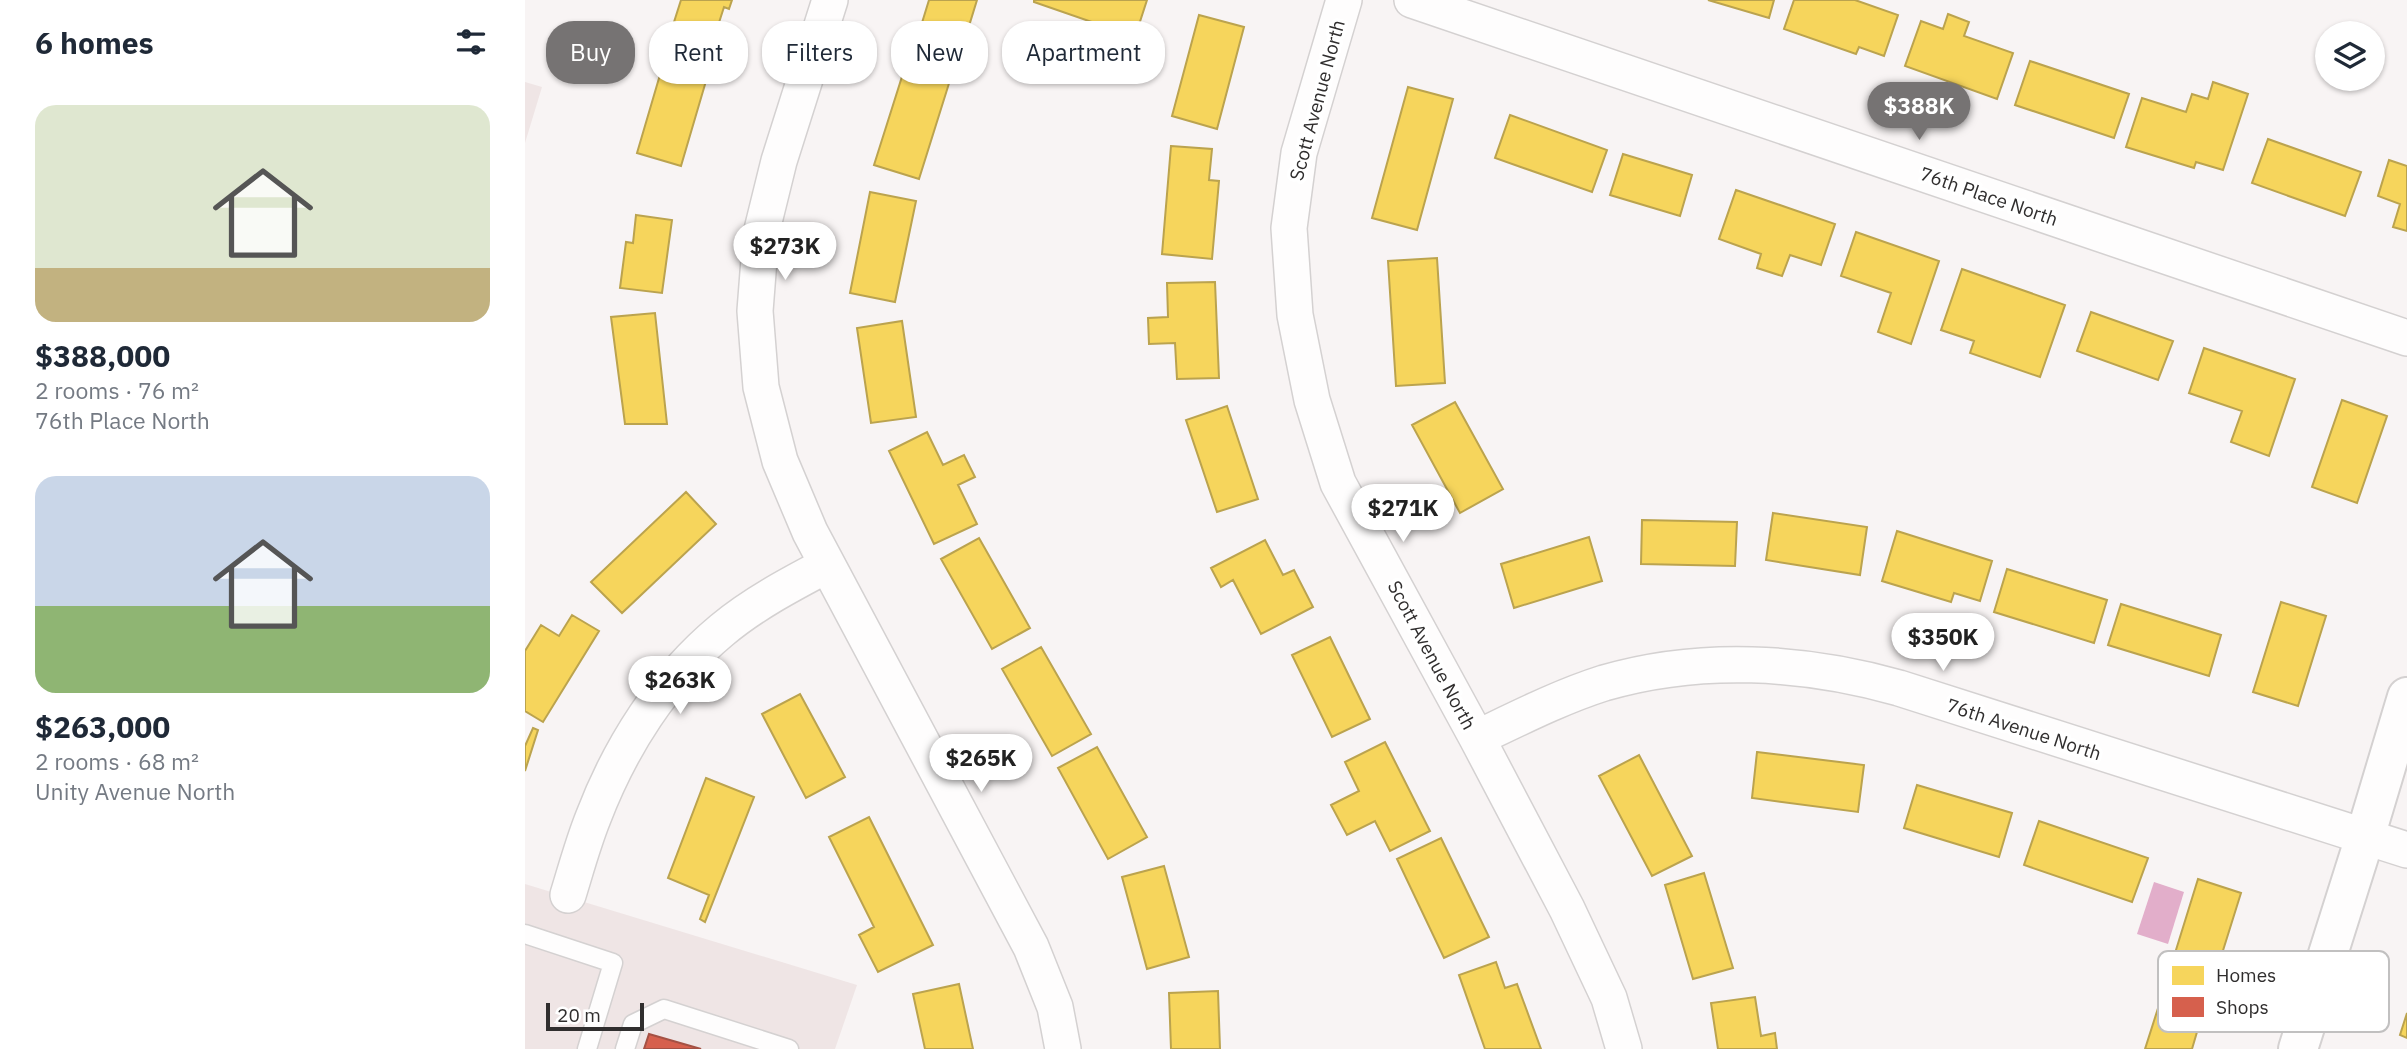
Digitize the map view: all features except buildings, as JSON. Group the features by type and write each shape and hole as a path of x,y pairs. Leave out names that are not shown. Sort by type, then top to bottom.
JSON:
{"street":[{"path":"829,0 779,161 761,234 755,310 761,387 780,461 810,532 1031,947 1055,1007 1063,1049"},
{"name":"Scott Avenue North","path":"1344,0 1299,153 1289,228 1295,314 1312,400 1338,483 1477,738 1589,955 1609,998 1624,1049"},
{"name":"76th Place North","path":"1412,0 2407,338"},
{"path":"568,895 593,817 625,749 667,684 722,630 786,587 827,565"},
{"name":"76th Avenue North","path":"1477,738 1552,702 1633,676 1705,667 1787,665 1863,678 1887,685 2407,850"},
{"path":"2329,951 2407,697"},
{"path":"2298,1049 2303,1032"}],"lane":[{"path":"525,934 613,963 587,1049"},
{"path":"625,1049 633,1024 664,1009 789,1049"}],"shaded area":[{"path":"525,82 542,87 525,143"},
{"path":"2154,882 2184,892 2168,944 2137,934"},
{"path":"525,884 857,985 835,1049 525,1049"}]}
